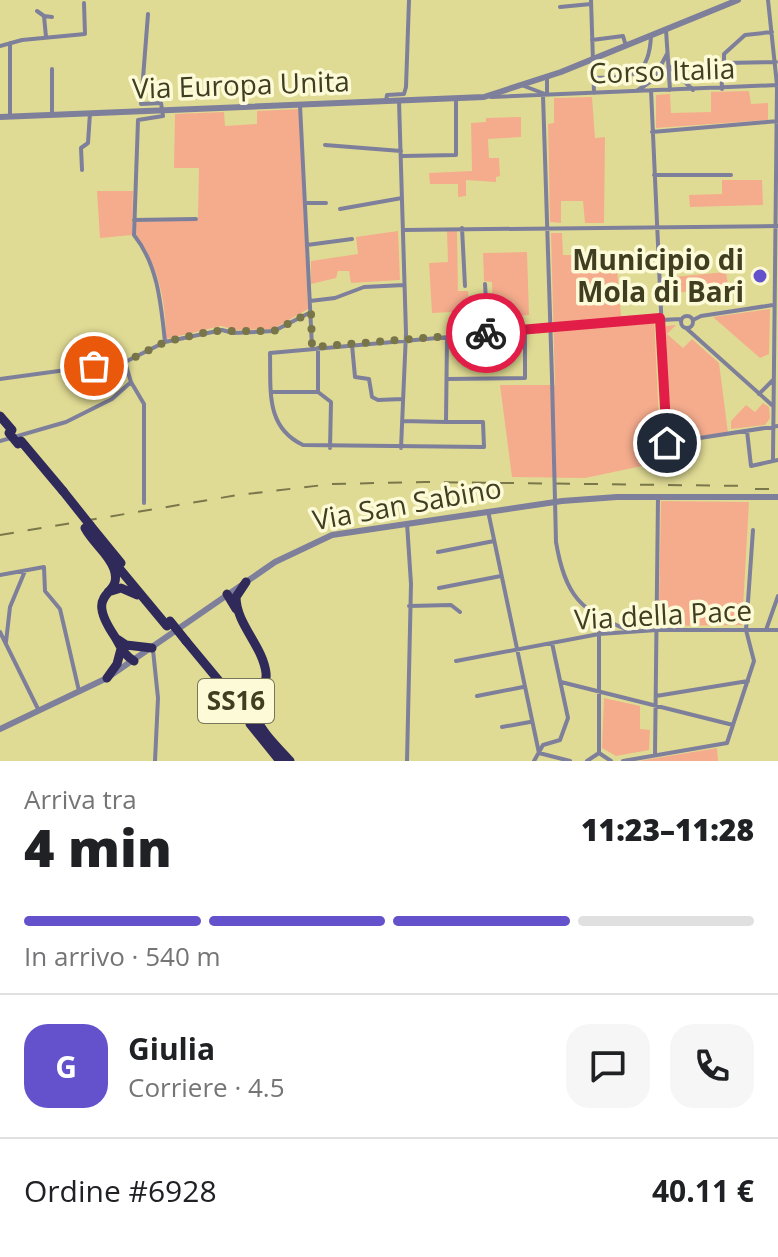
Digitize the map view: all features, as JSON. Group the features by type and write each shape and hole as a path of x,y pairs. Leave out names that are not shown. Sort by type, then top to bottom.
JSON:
{"highway":[{"name":"SS16","path":"0,416 87,526 285,761"},
{"name":"SS16","path":"0,423 11,432"},
{"path":"87,526 114,568 114,581 100,612 134,661"},
{"path":"233,602 246,582"},
{"path":"108,592 121,588 133,591 169,623"},
{"path":"216,602 233,602"},
{"path":"233,602 266,668 257,705 259,723 285,761"},
{"path":"186,643 234,693 248,696 263,688"},
{"path":"121,645 152,648"},
{"path":"107,678 117,664 121,645"}],"street":[{"path":"386,101 387,95 404,94 406,87 409,0"},
{"name":"Via Europa Unita","path":"0,117 484,97 524,86 738,0"},
{"path":"747,431 749,463 753,467 776,459 773,305 776,283 778,85 768,0"},
{"path":"560,7 591,2 594,93"},
{"path":"0,46 46,37 85,34 84,3"},
{"path":"37,11 52,17"},
{"path":"148,14 141,104 161,103 164,110 163,116 138,120 134,235 147,251 150,269 157,280 165,342"},
{"path":"44,16 46,37"},
{"path":"771,19 778,19"},
{"path":"666,30 670,90"},
{"path":"722,89 724,54 745,35 772,32"},
{"path":"592,40 623,36 626,46"},
{"path":"593,78 627,77 638,72 648,60 651,36"},
{"path":"10,43 10,116"},
{"path":"636,91 653,80 668,52"},
{"path":"724,63 777,62"},
{"path":"668,66 693,90"},
{"path":"52,69 52,115"},
{"path":"547,77 547,226 556,542 563,579 575,598 599,617 635,632"},
{"name":"Corso Italia","path":"484,97 778,85"},
{"name":"Corso Italia","path":"524,86 545,95"},
{"path":"651,90 667,443 776,426"},
{"path":"325,145 402,154 456,155 456,98"},
{"path":"399,101 406,341 401,448"},
{"path":"300,105 318,392"},
{"path":"82,170 81,148 88,143 90,113"},
{"path":"652,132 776,122"},
{"path":"654,175 731,175"},
{"path":"340,209 402,198"},
{"path":"306,203 326,203"},
{"path":"134,220 196,219"},
{"path":"403,230 547,226 776,226"},
{"path":"462,228 465,286"},
{"path":"307,245 352,239"},
{"path":"485,284 488,333"},
{"path":"310,301 335,298 364,287 404,285"},
{"path":"686,328 701,316 773,305"},
{"path":"0,379 125,362 165,342 222,330 233,333 274,331 311,312"},
{"path":"402,421 483,422 484,447 330,448 303,445 284,433 271,409 270,353 550,327 681,320 688,316 693,320"},
{"path":"681,320 686,328 773,406"},
{"path":"447,379 525,378 525,330"},
{"path":"446,422 447,337"},
{"path":"352,345 355,377 369,379 372,397 378,400 402,399"},
{"path":"125,362 131,382 144,404 144,503"},
{"path":"759,394 773,380"},
{"path":"0,441 66,422 112,399 131,382"},
{"path":"271,392 318,392 331,402 330,448"},
{"path":"655,755 658,497"},
{"name":"Via San Sabino","path":"246,582 294,551 318,540 407,523 562,501 778,497"},
{"path":"488,511 530,722 539,753"},
{"path":"407,523 407,761"},
{"path":"623,761 727,743 750,681 754,661 746,630 753,530"},
{"path":"438,552 494,541"},
{"path":"0,575 44,567 45,591 60,609 79,691"},
{"path":"6,645 10,607 25,571"},
{"path":"439,588 501,576"},
{"path":"766,630 778,596"},
{"path":"0,729 107,678 216,602"},
{"path":"409,606 451,605 460,612"},
{"path":"599,617 599,753"},
{"name":"Via della Pace","path":"456,661 599,634 657,630 778,630"},
{"path":"0,632 39,711"},
{"path":"534,761 543,745 560,740 568,721 552,643"},
{"path":"152,648 158,698 155,761"},
{"path":"656,696 750,681"},
{"path":"561,682 733,725"},
{"path":"477,696 523,687"},
{"path":"502,727 530,722"},
{"path":"539,753 570,761"},
{"path":"587,761 599,753"},
{"path":"599,753 611,761"}],"shaded area":[{"path":"749,91 751,104 768,103 768,120 656,128 656,95 670,94 671,113 711,112 711,92"},
{"path":"592,97 595,138 605,137 604,223 585,223 583,201 561,201 561,223 550,222 548,124 554,123 554,98"},
{"path":"299,109 308,309 273,329 235,330 221,326 166,339 159,283 150,257 135,234 136,222 198,220 199,168 174,168 175,114 224,112 225,126 257,124 257,111"},
{"path":"521,117 521,137 488,139 489,158 499,158 500,176 496,177 496,182 466,180 466,196 458,197 458,184 430,184 429,173 472,171 471,123 486,122 486,118"},
{"path":"722,180 762,180 763,205 690,207 689,195 722,194"},
{"path":"97,191 133,191 132,235 100,238"},
{"path":"398,231 400,280 351,283 349,271 338,271 336,278 311,284 311,261 358,254 356,237"},
{"path":"447,231 457,231 458,291 468,291 469,311 432,313 429,263 448,262"},
{"path":"551,233 562,233 563,255 616,256 621,316 654,315 660,444 641,448 642,466 585,478 512,477 500,385 555,385"},
{"path":"527,252 529,315 493,318 492,282 484,281 483,253"},
{"path":"726,272 728,285 664,295 663,278"},
{"path":"770,309 769,354 760,358 713,317"},
{"path":"676,325 667,334 683,348 692,339 719,363 728,433 670,439 666,326"},
{"path":"763,403 769,407 770,418 765,425 731,429 731,421 746,405 755,412"},
{"path":"661,501 749,502 742,625 666,626 665,611 659,605"},
{"path":"604,698 640,706 640,729 650,730 649,750 616,756 602,748"},
{"path":"717,748 718,761 638,761"}],"railway":[{"path":"0,535 238,495 332,484 425,482 751,486"},
{"path":"755,489 778,489"}],"way so far":[{"path":"94,366 125,362 165,342 211,331 274,331 311,312 312,347 318,348 486,333"}],"place":[{"name":"Municipio di Mola di Bari","path":"760,276"}],"route":[{"path":"486,333 660,318 667,443"}]}
